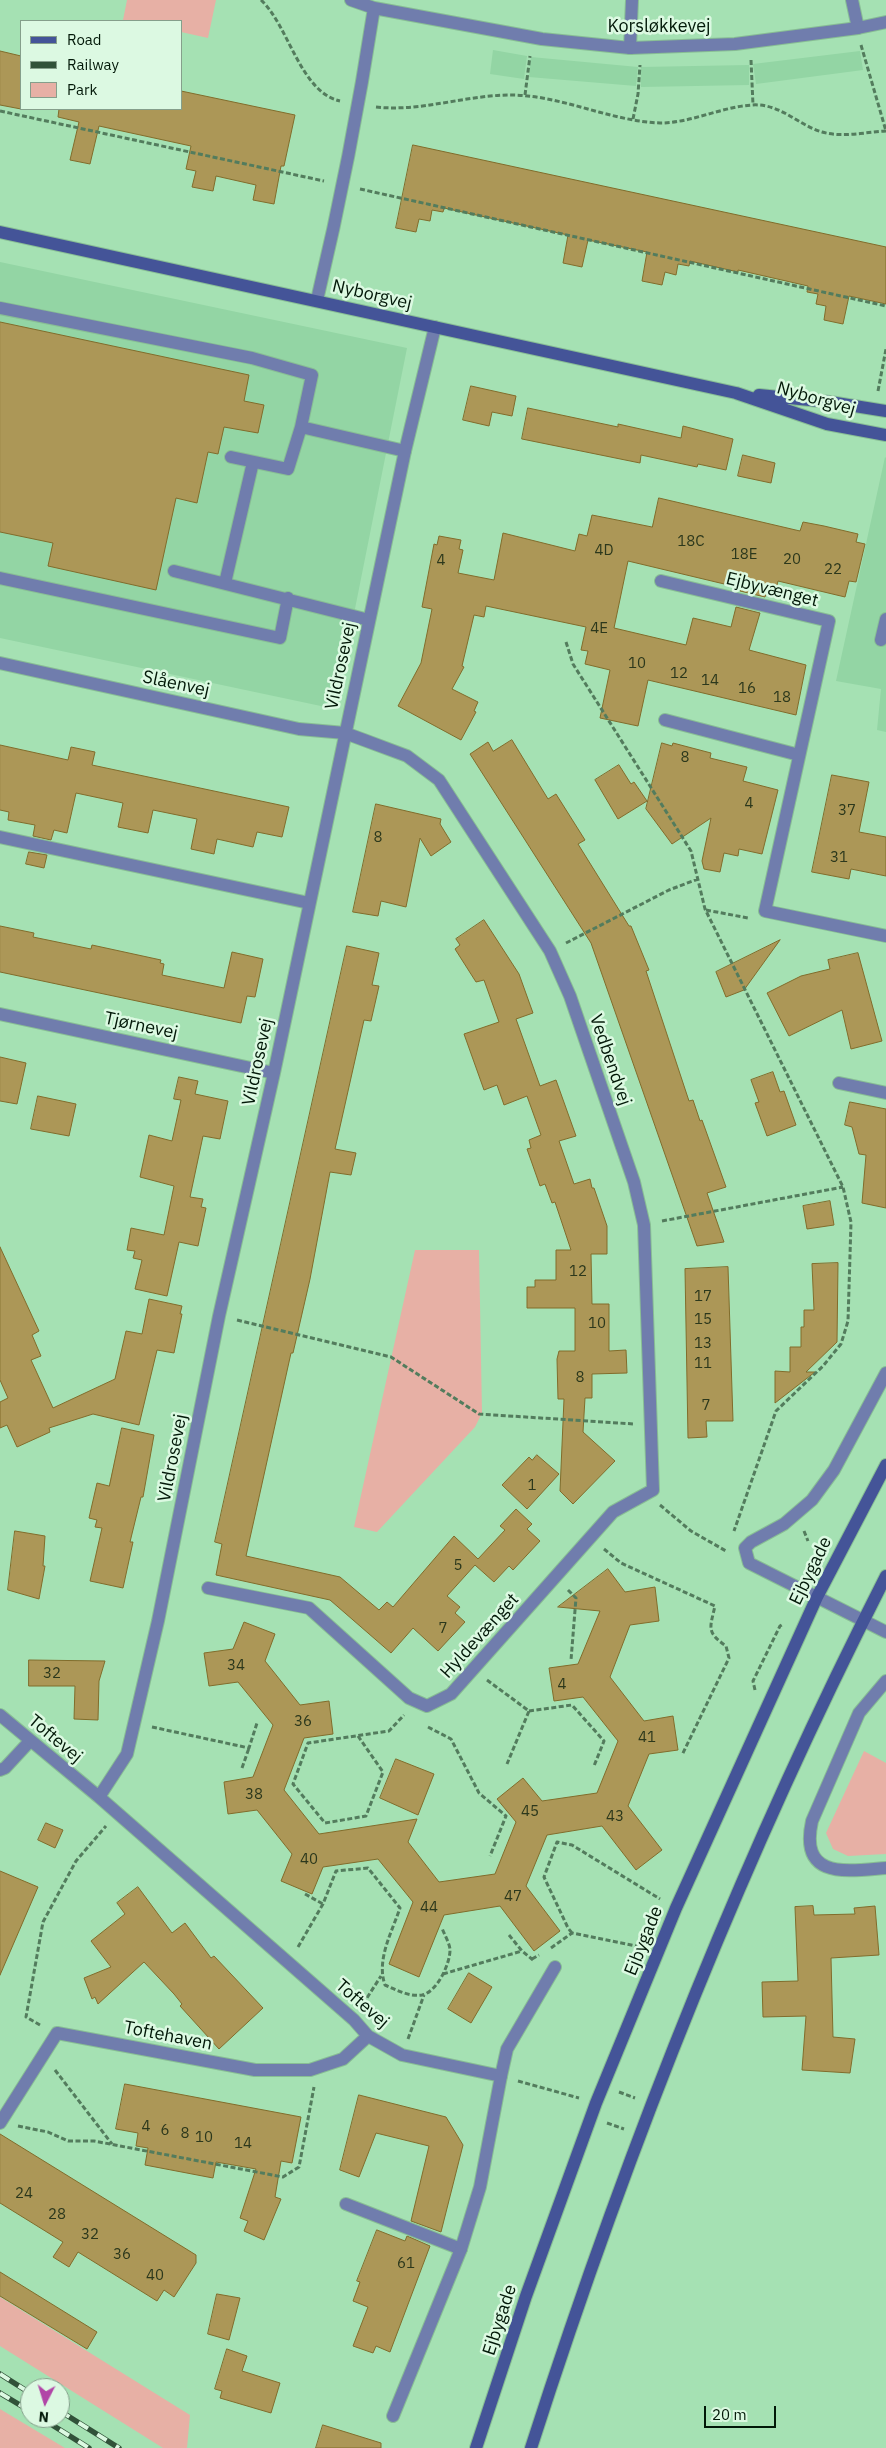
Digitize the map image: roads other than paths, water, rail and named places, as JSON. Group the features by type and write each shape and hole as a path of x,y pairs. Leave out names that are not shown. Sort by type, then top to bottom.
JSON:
{"main road":[{"name":"Nyborgvej","path":"0,232 736,393 880,410"},
{"name":"Nyborgvej","path":"736,393 827,424 886,435"},
{"name":"Ejbygade","path":"476,2448 526,2296 596,2103 676,1908 714,1820 817,1597 886,1465"},
{"path":"531,2448 640,2135 754,1851 886,1576"}],"street":[{"name":"Korsløkkevej","path":"351,0 374,8 532,37 635,48 749,42 858,28 886,22"},
{"path":"632,0 635,48"},
{"path":"852,0 858,28"},
{"path":"317,300 359,105 374,8"},
{"path":"0,308 252,358 312,375 288,469 231,457"},
{"name":"Vildrosevej","path":"99,1797 128,1754 158,1621 219,1316 274,1073 405,451 435,328"},
{"path":"300,427 405,451"},
{"path":"225,583 253,462"},
{"path":"174,571 288,598 369,620"},
{"path":"0,578 280,638 288,598"},
{"name":"Ejbyvænget","path":"661,581 829,621 765,911 886,936"},
{"path":"881,640 886,619"},
{"name":"Slåenvej","path":"0,663 299,729 345,733"},
{"path":"665,720 799,755"},
{"name":"Vedbendvej","path":"345,733 407,756 439,780 550,951 573,1005 634,1182 644,1224 653,1490"},
{"path":"0,837 309,903"},
{"name":"Tjørnevej","path":"0,1014 274,1073"},
{"path":"839,1082 886,1093"},
{"path":"886,1373 834,1470 818,1492 790,1519 751,1542 745,1548 750,1563 886,1632"},
{"name":"Hyldevænget","path":"208,1588 309,1608 409,1698 427,1706 451,1694 613,1512 653,1490"},
{"path":"886,1681 860,1713 812,1821 809,1834 810,1846 817,1859 829,1868 838,1871 886,1868"},
{"name":"Toftevej","path":"0,1715 99,1797 116,1814 354,2020 368,2036 402,2054 501,2076"},
{"path":"0,1770 6,1768 30,1740"},
{"path":"393,2416 461,2249 480,2187 507,2049 554,1969"},
{"name":"Toftehaven","path":"0,2122 57,2033 255,2070 310,2070 317,2068 343,2059 368,2036"},
{"path":"346,2204 461,2249"}],"railway":[{"path":"0,2374 20,2387"},
{"path":"0,2393 20,2405"},
{"path":"70,2417 119,2448"},
{"path":"57,2428 89,2448"}]}
